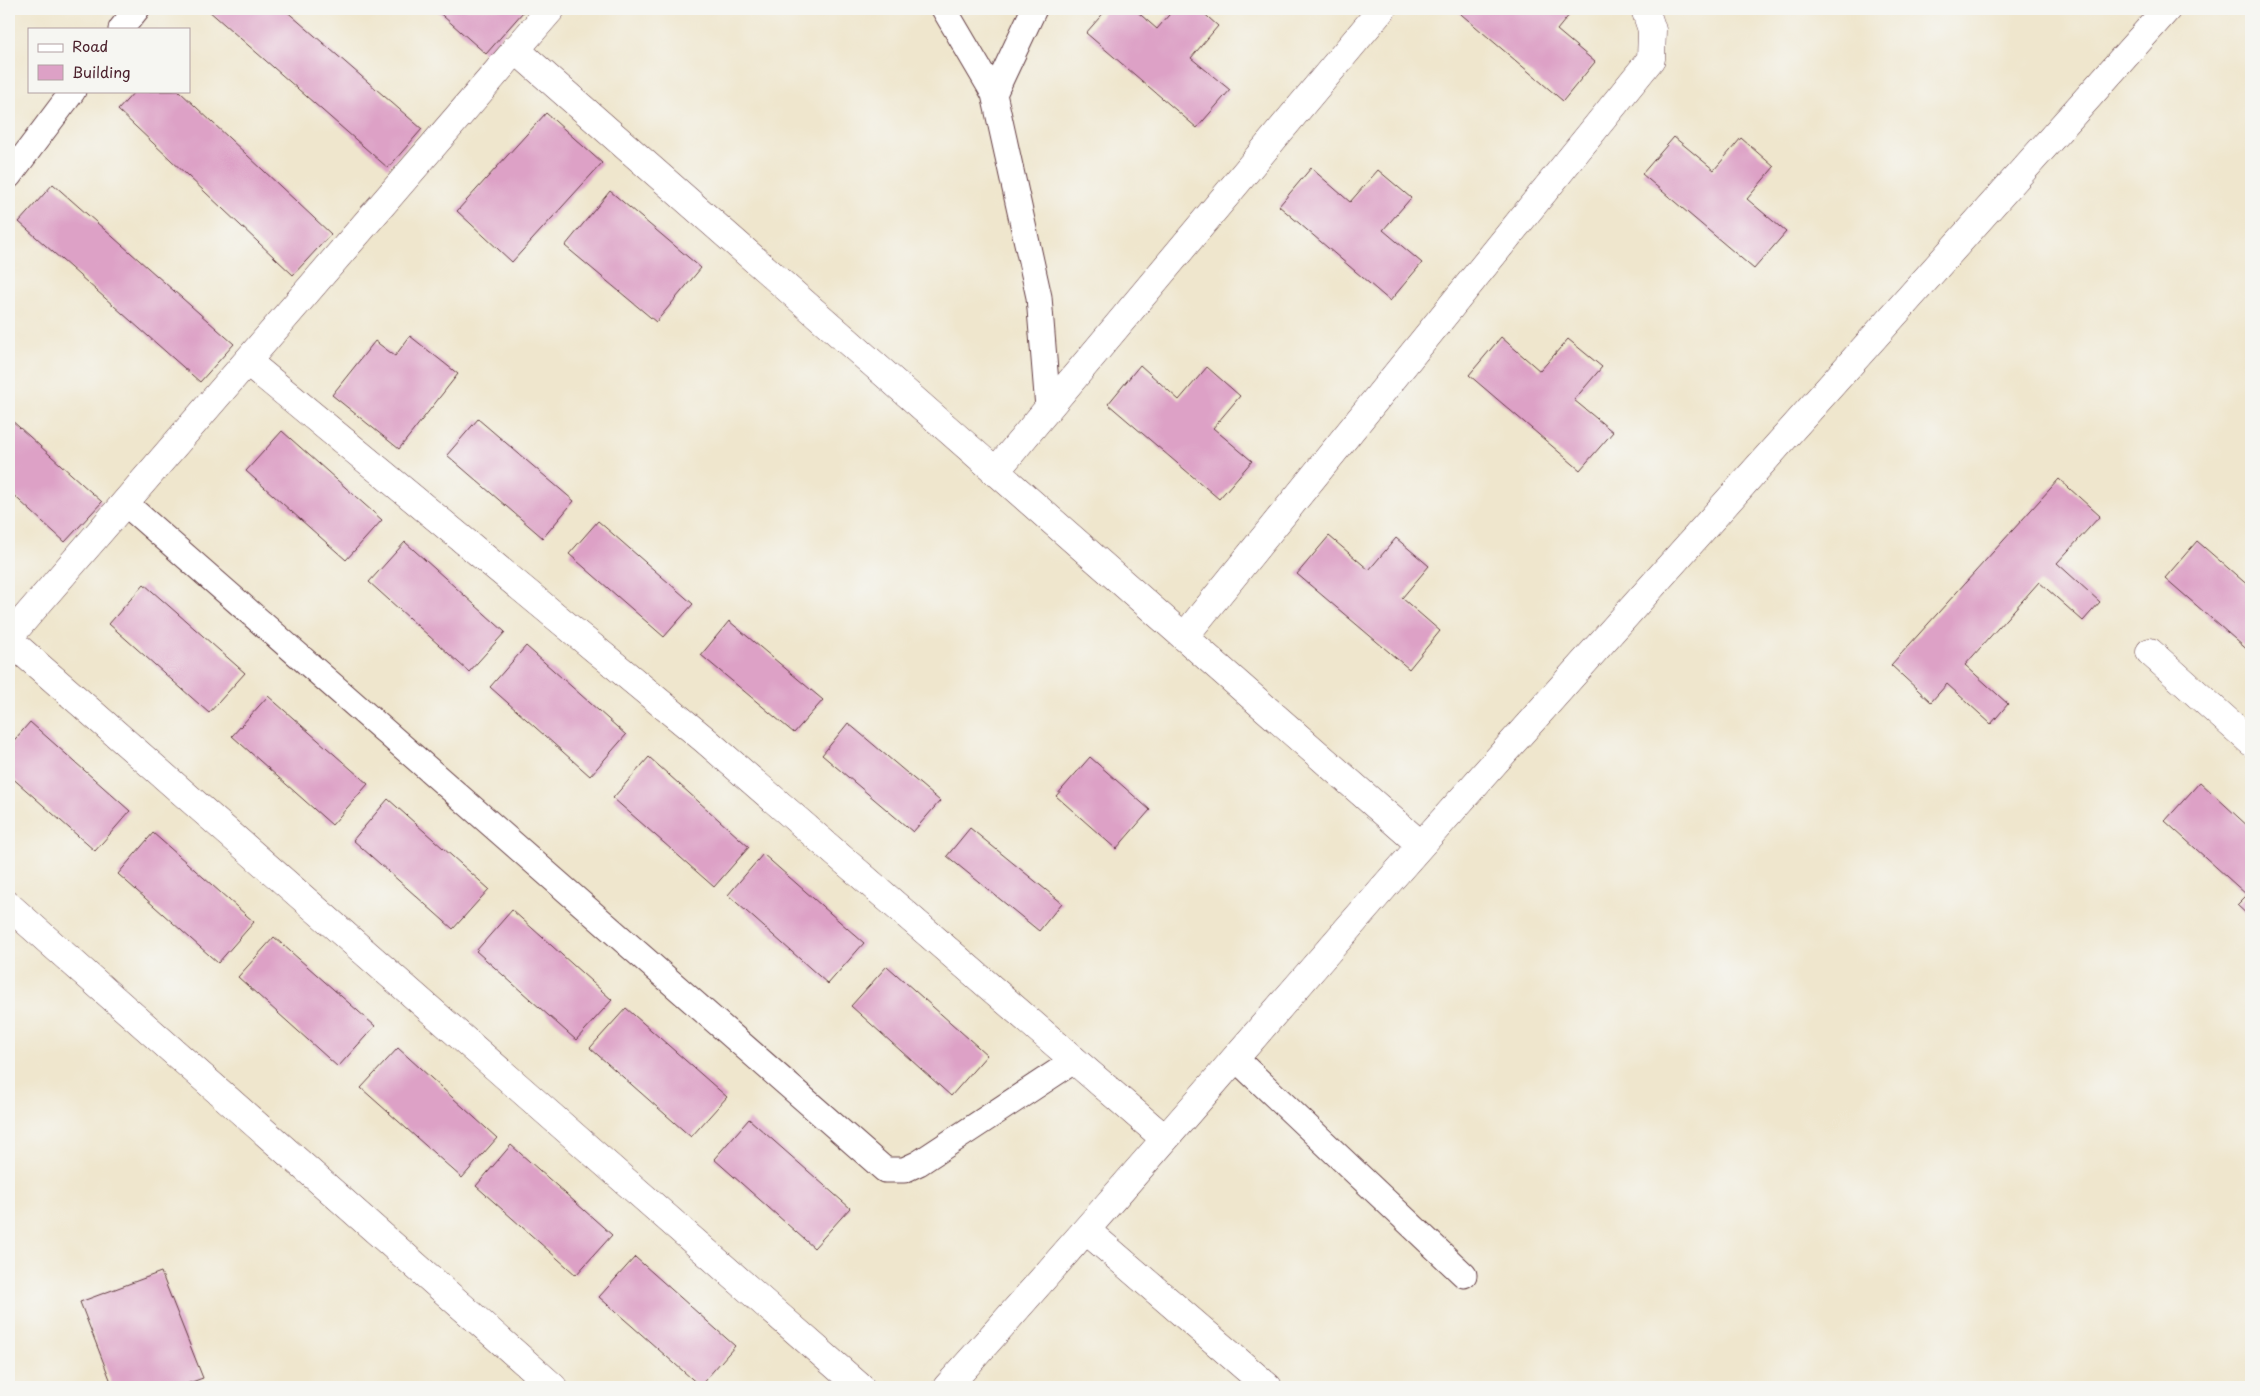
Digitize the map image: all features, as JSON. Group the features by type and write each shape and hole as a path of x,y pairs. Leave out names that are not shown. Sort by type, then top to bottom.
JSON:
{"street":[{"path":"551,9 9,639 860,1387"},
{"path":"995,472 1382,9"},
{"path":"1184,638 1651,59 1652,30 1645,9"},
{"path":"947,1387 1087,1231 1164,1138 1421,846 2167,9"},
{"path":"515,49 1421,846"},
{"path":"248,362 704,739 1164,1138"},
{"path":"2150,652 2251,742"},
{"path":"9,906 553,1387"},
{"path":"1087,1231 1268,1387"}],"lane":[{"path":"944,9 994,94 1039,296 1048,408"},
{"path":"994,94 1034,9"},
{"path":"9,176 73,92"},
{"path":"125,503 885,1170 904,1170 919,1163 1075,1060"},
{"path":"1234,1058 1464,1275"}],"building":[{"path":"209,9 284,9 422,129 388,168"},
{"path":"435,9 520,9 523,12 486,54"},
{"path":"1107,9 1134,9 1157,29 1174,9 1199,9 1218,26 1191,58 1230,90 1197,128 1086,33"},
{"path":"1455,9 1574,9 1557,30 1595,62 1563,101"},
{"path":"134,92 180,92 331,234 293,275 118,110"},
{"path":"546,113 602,163 512,262 457,211"},
{"path":"1674,137 1714,170 1741,138 1774,167 1747,199 1786,232 1754,269 1642,174"},
{"path":"1311,168 1350,202 1378,170 1411,198 1383,230 1422,263 1390,301 1279,206"},
{"path":"53,184 234,344 200,382 19,222"},
{"path":"610,191 701,268 656,322 565,246"},
{"path":"410,336 458,374 399,449 332,395 375,341 395,356"},
{"path":"1501,337 1540,371 1568,339 1602,367 1574,400 1613,432 1580,470 1469,375"},
{"path":"1140,365 1179,400 1207,367 1240,396 1213,428 1252,461 1219,499 1108,404"},
{"path":"9,418 102,502 65,542 9,491"},
{"path":"478,419 574,501 543,538 447,455"},
{"path":"282,431 382,520 346,560 246,471"},
{"path":"2059,479 2100,516 2057,563 2100,602 2083,621 2039,582 1965,665 2008,704 1991,724 1947,684 1931,702 1891,665"},
{"path":"598,521 693,604 664,637 569,554"},
{"path":"1329,536 1369,570 1396,538 1429,566 1402,598 1440,631 1409,669 1297,574"},
{"path":"2197,541 2251,588 2251,653 2165,578"},
{"path":"405,542 505,632 469,672 369,582"},
{"path":"144,584 245,673 209,713 109,624"},
{"path":"729,621 823,700 794,733 701,655"},
{"path":"526,646 626,735 590,776 490,687"},
{"path":"268,696 368,784 332,825 232,736"},
{"path":"30,722 130,811 95,851 9,775 9,746"},
{"path":"848,723 940,801 913,832 822,755"},
{"path":"649,757 749,847 714,887 613,798"},
{"path":"1090,757 1150,810 1116,849 1056,796"},
{"path":"2200,782 2251,829 2251,918 2237,905 2247,895 2165,821"},
{"path":"388,799 489,889 453,929 353,840"},
{"path":"970,828 1062,903 1039,931 947,856"},
{"path":"153,833 254,922 218,963 118,874"},
{"path":"763,854 864,943 828,984 728,895"},
{"path":"512,910 612,1000 576,1040 476,951"},
{"path":"274,937 375,1026 338,1067 238,977"},
{"path":"887,966 987,1055 951,1096 851,1006"},
{"path":"626,1008 727,1097 691,1137 590,1048"},
{"path":"398,1048 497,1138 462,1178 361,1088"},
{"path":"749,1119 850,1208 814,1248 714,1159"},
{"path":"511,1145 612,1235 576,1275 476,1186"},
{"path":"635,1257 735,1346 700,1386 599,1297"},
{"path":"161,1272 203,1378 178,1387 113,1387 80,1302"}]}
